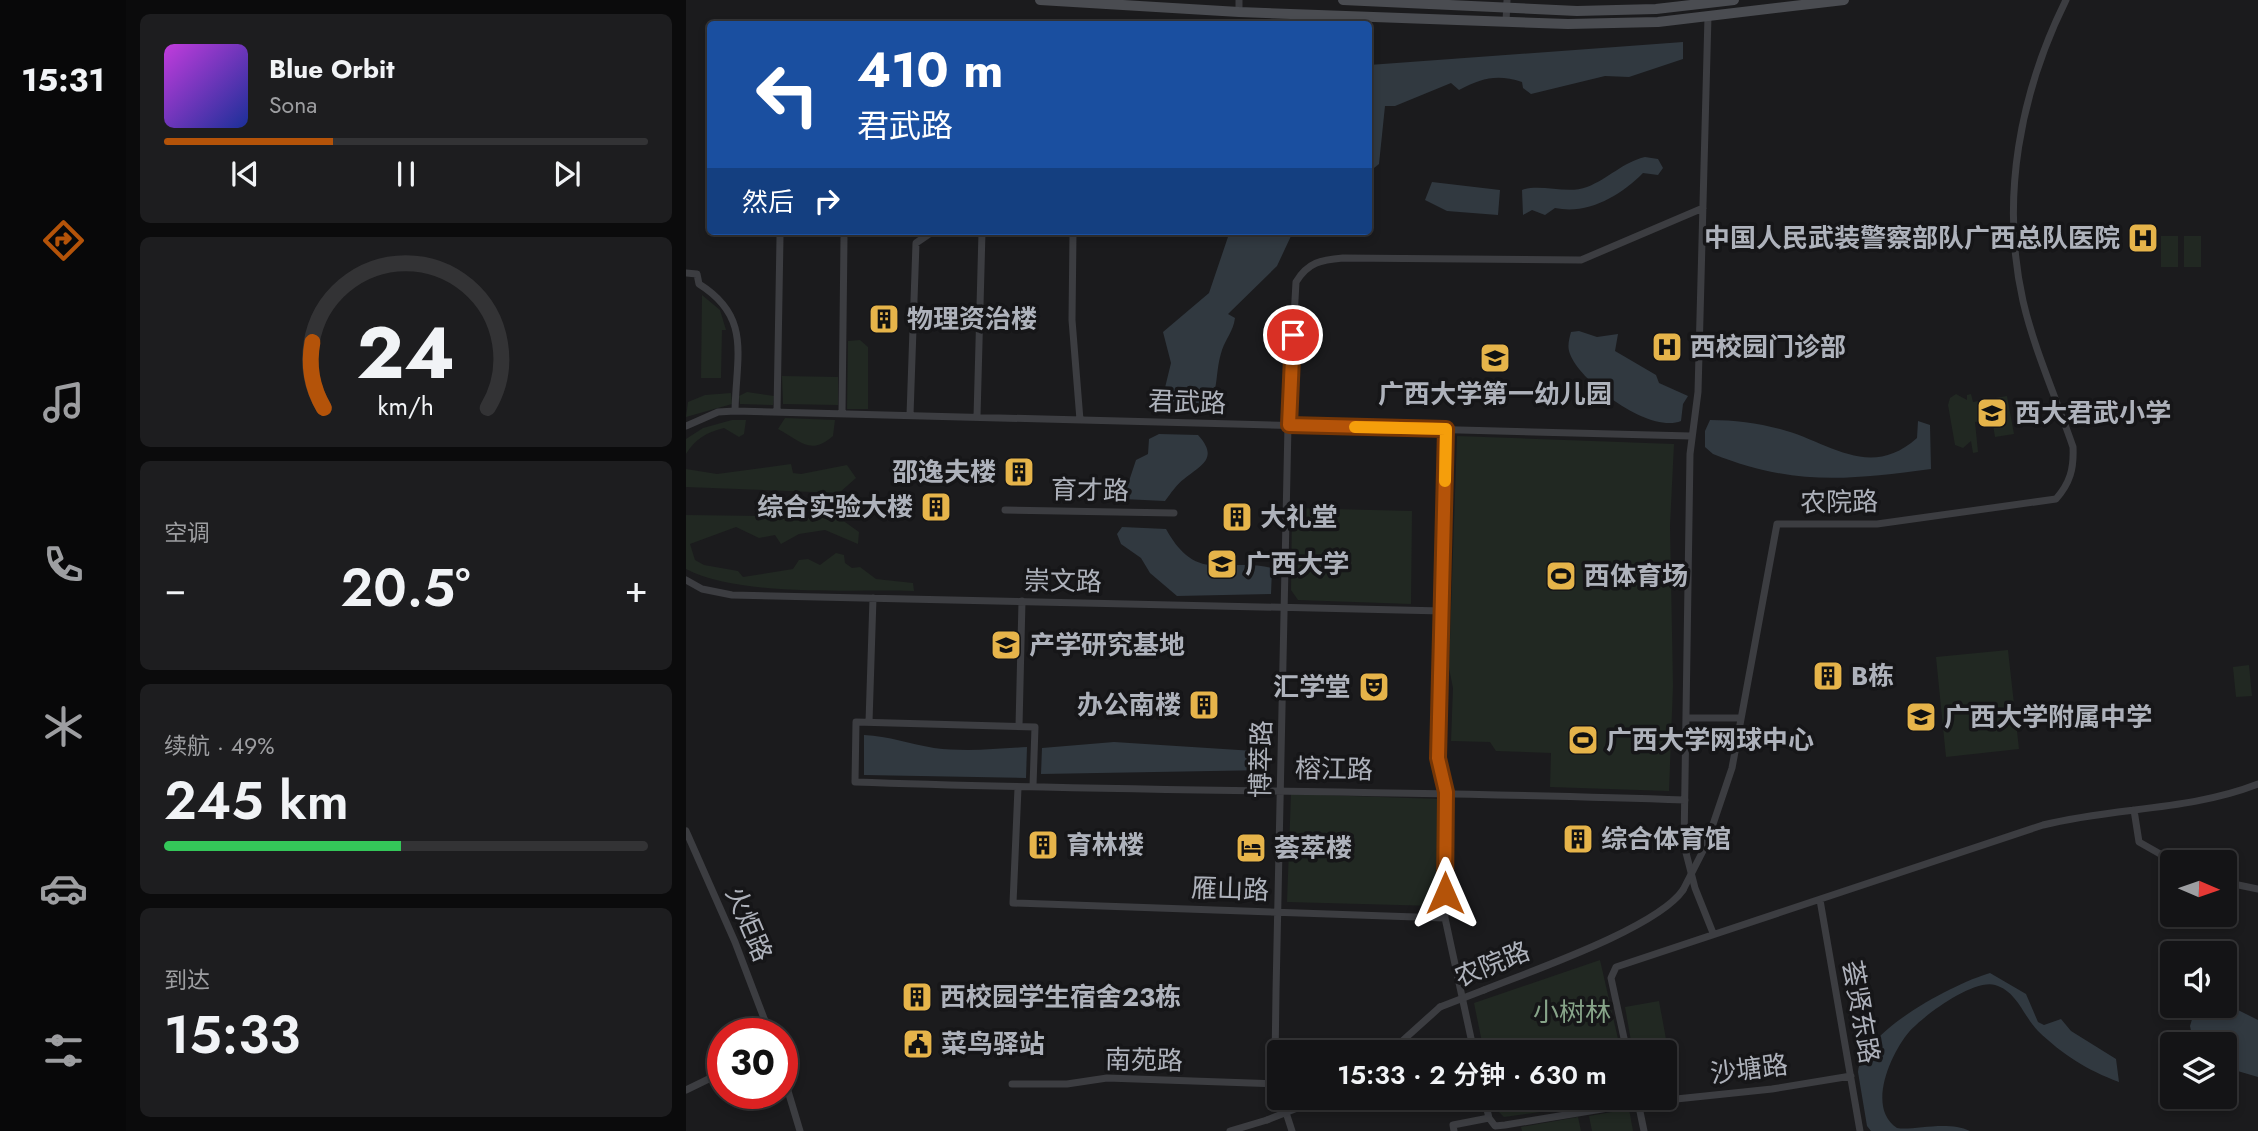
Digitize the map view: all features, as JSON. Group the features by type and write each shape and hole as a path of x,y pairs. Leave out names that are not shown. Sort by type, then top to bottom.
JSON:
{"main road":[{"path":"1040,0 1239,12 1506,22 1620,23 1844,0"},
{"path":"1343,0 1507,4 1577,11 1656,9 1727,0"}],"street":[{"path":"1239,0 1239,12"},
{"path":"1723,14 1727,0"},
{"name":"农院路","path":"1403,1040 1440,1007 1588,948 1661,912 1683,890 1706,845 1728,782 1777,524 1877,524 2056,499 2067,486 2074,466 2073,447 2023,301 2013,186 2018,142 2033,80 2046,40 2066,0"},
{"path":"1506,22 1507,4"},
{"path":"1708,16 1698,392 1691,436 1684,845 1688,866 1713,933"},
{"name":"博萃路","path":"1277,1040 1289,425 1296,282 1305,268 1318,261 1343,258 1581,260 1703,208"},
{"path":"910,415 916,243 928,235"},
{"path":"977,417 982,235"},
{"path":"1073,235 1072,320 1080,420"},
{"path":"777,412 780,237"},
{"path":"842,414 844,238"},
{"path":"686,273 698,274 699,284 722,300 735,324 736,411"},
{"name":"君武路","path":"686,426 718,412 736,411 1691,436"},
{"path":"1446,429 1438,758 1446,792 1445,918 1471,1040"},
{"name":"育才路","path":"1005,510 1174,513"},
{"name":"崇文路","path":"686,580 702,589 732,595 1443,611"},
{"path":"873,598 869,722 1035,727 1033,786"},
{"path":"1019,726 1022,601"},
{"path":"1686,718 1740,718"},
{"name":"榕江路","path":"869,722 856,722 855,782 1017,788 1033,786 1446,792 1685,800"},
{"path":"1624,1040 1611,978 1612,970 1713,933 2043,825 2074,817 2219,797 2258,784"},
{"name":"雁山路","path":"1017,788 1013,903 1445,918"},
{"path":"2134,810 2138,842 2160,854"},
{"name":"火炬路","path":"686,831 735,942 764,1018"},
{"path":"2237,884 2258,889"},
{"name":"荟贤东路","path":"1820,900 1860,1131"},
{"name":"沙塘路","path":"1677,1097 1772,1089 1851,1076"},
{"name":"南苑路","path":"1012,1084 1067,1084 1107,1078 1267,1084"},
{"path":"686,1090 707,1080"},
{"path":"793,1109 800,1131"},
{"name":"博萃路","path":"1285,1110 1292,1131"},
{"path":"1230,1131 1292,1110"},
{"path":"1487,1110 1489,1118"},
{"name":"沙塘路","path":"1454,1131 1453,1125 1489,1118 1495,1126 1584,1110"},
{"path":"1639,1110 1644,1131"}],"green space":[{"path":"2161,236 2178,236 2178,267 2161,267"},
{"path":"2184,236 2201,236 2201,267 2184,267"},
{"path":"702,295 720,310 726,330 722,330 721,378 701,378"},
{"path":"860,340 868,347 868,409 847,409 848,341"},
{"path":"782,376 838,377 838,405 783,404"},
{"path":"747,392 774,396 773,405 740,404 739,396"},
{"path":"731,393 732,404 686,417 688,402 705,395"},
{"path":"1956,394 1967,400 1967,395 1971,394 1973,402 2007,396 2014,434 1995,437 1992,419 1975,422 1978,452 1973,453 1971,441 1963,448 1955,445 1948,405 1950,398"},
{"path":"785,418 835,420 833,436 818,445 799,442 778,429"},
{"path":"732,420 746,420 744,434 739,437 724,428 718,430 697,440 686,454 686,439 703,428"},
{"name":"西体育场","path":"1457,436 1674,444 1670,526 1673,686 1669,791 1550,787 1551,753 1496,751 1490,742 1451,741 1453,688 1449,668"},
{"path":"791,464 793,473 801,474 847,465 856,478 839,493 686,487 686,469 717,474"},
{"path":"1292,508 1412,511 1411,604 1298,600 1291,590"},
{"path":"686,515 838,517 859,532 858,544 825,530 799,534 781,544 775,535 759,538 736,527 690,544 695,560 704,565 738,571 743,577 793,569 799,560 808,559 820,565 836,553 844,555 845,563 852,568 860,567 876,579 913,583 914,591 796,590 735,584 709,578 686,569"},
{"path":"2008,650 2019,749 1946,757 1936,657"},
{"path":"2249,665 2252,696 2236,697 2233,667"},
{"path":"1291,794 1439,799 1436,906 1287,902"},
{"name":"小树林","path":"1600,960 1618,1040 1482,1040 1474,1003"},
{"path":"1659,1001 1666,1040 1631,1040 1625,1007"},
{"path":"1497,1110 1554,1110 1504,1117"},
{"path":"1629,1110 1633,1131 1592,1131 1589,1116"},
{"path":"1578,1117 1581,1131 1522,1131 1521,1127"}],"shaded area":[{"path":"1683,42 1683,59 1629,77 1605,76 1531,94 1523,88 1522,82 1505,78 1482,80 1459,90 1451,83 1395,106 1385,106 1379,164 1372,170 1372,65"},
{"path":"1645,157 1658,159 1663,168 1658,175 1643,173 1603,202 1579,209 1555,208 1545,215 1532,210 1523,215 1522,190 1587,187"},
{"path":"1432,182 1500,190 1498,215 1447,211 1425,200"},
{"path":"1229,235 1293,235 1277,266 1228,314 1235,318 1234,323 1222,350 1214,395 1208,411 1163,411 1162,400 1171,363 1163,332 1209,293"},
{"path":"1579,331 1597,337 1618,334 1615,351 1656,375 1659,383 1688,396 1683,404 1681,421 1668,423 1635,413 1588,379 1577,366 1568,346 1571,332"},
{"path":"1710,420 1771,427 1848,454 1865,457 1882,456 1899,450 1917,438 1918,421 1930,425 1931,469 1847,478 1796,476 1770,471 1713,454 1705,447 1705,431"},
{"path":"1159,434 1198,435 1207,450 1206,460 1179,483 1165,501 1123,499 1136,460 1148,454 1149,439"},
{"path":"1122,527 1166,529 1177,546 1201,563 1272,568 1271,594 1177,596 1150,573 1141,558 1121,544 1117,534"},
{"path":"864,735 946,749 1027,747 1026,778 864,775"},
{"path":"1114,742 1270,752 1269,770 1041,774 1042,748"},
{"path":"1990,973 2026,994 2038,1022 2044,1025 2061,1019 2071,1031 2116,1059 2119,1082 2066,1055 2038,1031 2015,998 2003,988 1986,985 1949,1000 1909,1032 1889,1066 1882,1094 1883,1108 1888,1119 1897,1128 1951,1126 1970,1131 1871,1131 1867,1126 1858,1072 1863,1056 1892,1025 1912,1011 1955,987"},
{"path":"2237,1010 2258,1020 2258,1077 2237,1071 2237,1032 2191,1032 2192,1018 2237,1018"}],"slow traffic":[{"path":"1355,427 1446,429 1445,481"}],"place":[{"name":"中国人民武装警察部队广西总队医院","path":"2143,238"},
{"name":"物理资治楼","path":"884,319"},
{"name":"西校园门诊部","path":"1667,347"},
{"name":"广西大学第一幼儿园","path":"1495,358"},
{"name":"西大君武小学","path":"1992,413"},
{"name":"邵逸夫楼","path":"1019,472"},
{"name":"综合实验大楼","path":"936,507"},
{"name":"大礼堂","path":"1237,517"},
{"name":"广西大学","path":"1222,564"},
{"name":"西体育场","path":"1561,576"},
{"name":"产学研究基地","path":"1006,645"},
{"name":"B栋","path":"1828,676"},
{"name":"汇学堂","path":"1374,687"},
{"name":"办公南楼","path":"1204,705"},
{"name":"广西大学附属中学","path":"1921,717"},
{"name":"广西大学网球中心","path":"1583,740"},
{"name":"综合体育馆","path":"1578,839"},
{"name":"育林楼","path":"1043,845"},
{"name":"荟萃楼","path":"1251,848"},
{"name":"西校园学生宿舍23栋","path":"917,997"},
{"name":"菜鸟驿站","path":"918,1044"}],"route":[{"path":"1293,335 1289,425 1446,429 1438,758 1446,792 1445,893"}]}
